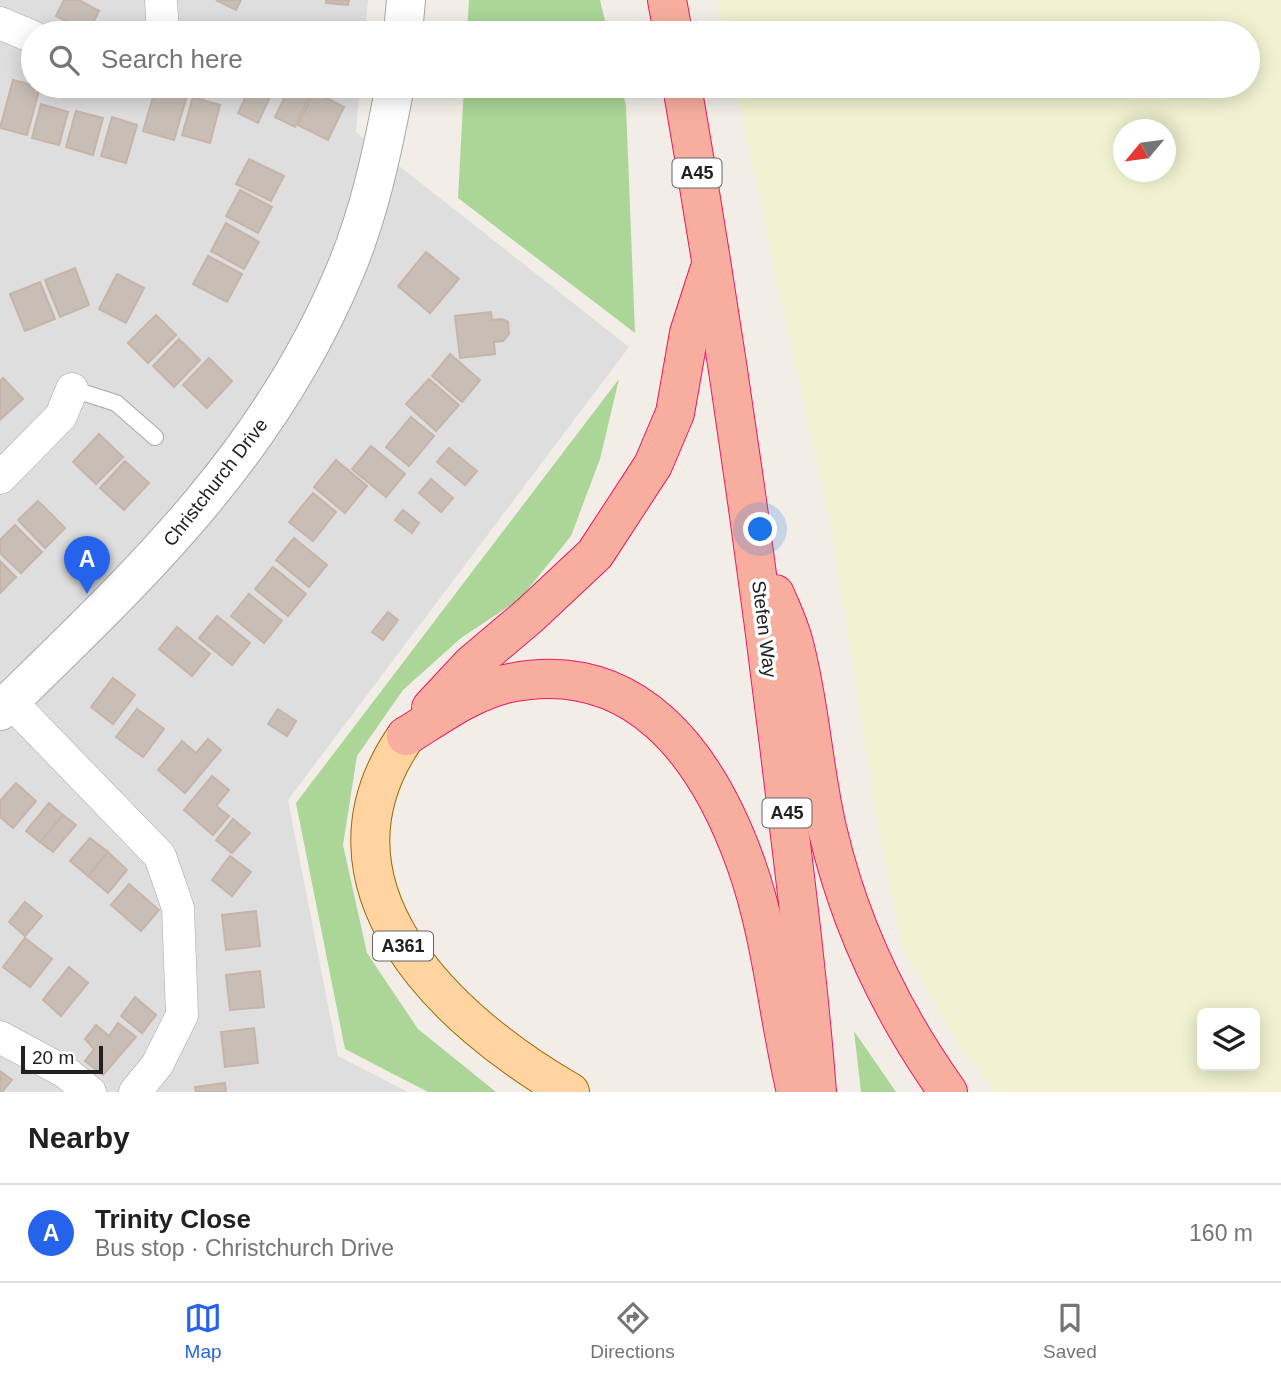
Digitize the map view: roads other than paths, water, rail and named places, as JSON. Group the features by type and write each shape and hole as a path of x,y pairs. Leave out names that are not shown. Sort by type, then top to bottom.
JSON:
{"highway":[{"path":"667,0 671,21"},
{"name":"Stefen Way","path":"684,98 713,260 752,534 810,1004 817,1092"},
{"path":"406,736 472,664 530,615 595,554 653,465 675,413 689,333 713,260"},
{"path":"752,534 794,644 827,828 847,896 874,967 914,1044 948,1092"},
{"path":"406,736 471,697 503,685 568,679 611,689 640,706 668,731 694,760 725,812 747,866 796,1092"}],"main road":[{"name":"A361","path":"406,736 389,760 376,789 372,821 378,887 389,920 407,954 453,1008 486,1036 570,1092"}],"street":[{"path":"161,0 162,21"},
{"path":"404,21 406,0"},
{"path":"0,23 21,32"},
{"name":"Christchurch Drive","path":"5,706 180,531 244,452 298,370 346,269 380,163 393,98"},
{"path":"0,478 61,416 72,389"},
{"path":"5,706 160,856 178,908 182,1015 157,1065 135,1092"},
{"path":"0,1037 65,1072 90,1092"}],"lane":[{"path":"72,389 116,403 155,437"}],"place":[{"name":"Trinity Close","path":"87,594"}]}
